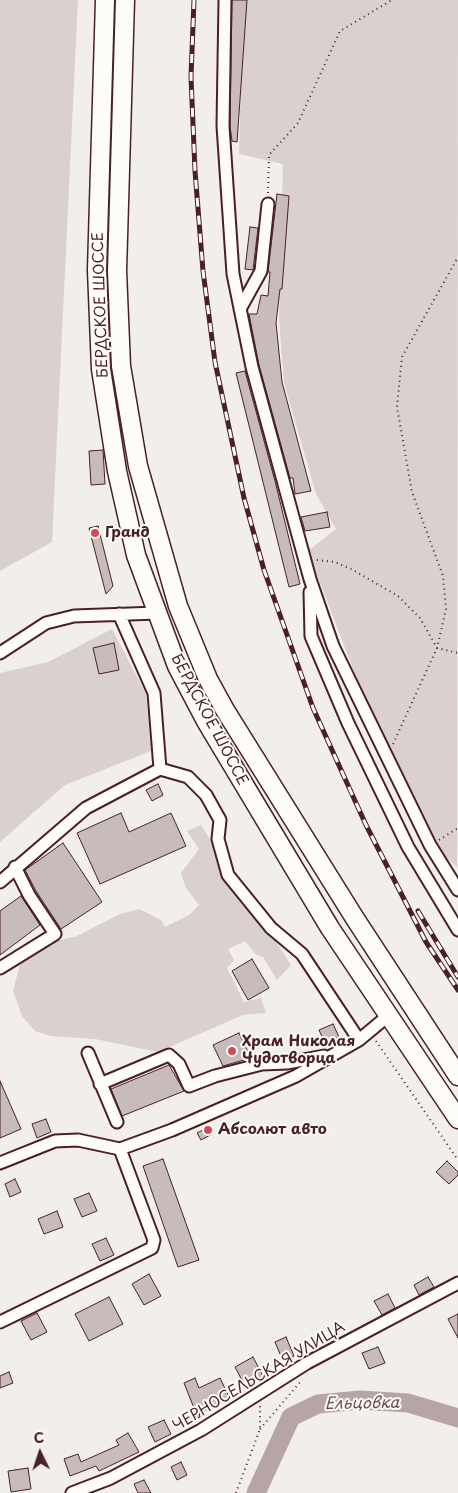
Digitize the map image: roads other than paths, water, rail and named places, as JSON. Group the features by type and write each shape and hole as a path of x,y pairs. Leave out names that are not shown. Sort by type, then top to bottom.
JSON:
{"highway":[{"name":"БЕРДСКОЕ ШОССЕ","path":"105,0 97,270 101,370 117,471 136,555 177,666 206,721 330,928 458,1119"},
{"name":"БЕРДСКОЕ ШОССЕ","path":"126,0 117,270 121,366 138,466 178,606 208,679 266,780 458,1076"},
{"path":"102,101 122,103"},
{"path":"248,793 266,780"}],"street":[{"path":"225,0 223,126 233,274 252,367 310,579 333,646 430,845 458,890"},
{"path":"240,309 261,271 268,204"},
{"path":"310,579 312,636 326,671 348,723 408,847 458,930"},
{"path":"0,653 46,623 74,616 157,613"},
{"path":"119,614 154,693 160,769"},
{"path":"0,882 15,867 86,808 160,769 188,777 206,795 220,820 218,839 228,875 271,928 302,954 359,1040"},
{"path":"0,968 55,934 29,895 15,867"},
{"path":"0,1163 55,1141 78,1140 120,1149 241,1101 335,1054 359,1040 389,1015"},
{"path":"88,1053 117,1122"},
{"path":"100,1084 169,1055 179,1064 189,1086 216,1076 262,1064 287,1064 335,1054"},
{"path":"0,1322 152,1248 154,1240 120,1149"},
{"name":"ЧЕРНОСЕЛЬСКАЯ УЛИЦА","path":"72,1493 112,1478 201,1430 307,1363 458,1283"}],"waterway":[{"name":"Ельцовка","path":"256,1493 291,1417 318,1404 360,1400 408,1403 458,1418"}],"railway":[{"path":"194,0 191,77 195,171 203,271 215,362 244,498 264,570 313,708 366,825 426,942 458,990"},
{"path":"418,911 458,977"}],"place":[{"name":"Гранд","path":"95,533"},
{"name":"Храм Николая Чудотворца","path":"232,1051"},
{"name":"Абсолют авто","path":"208,1130"}]}
